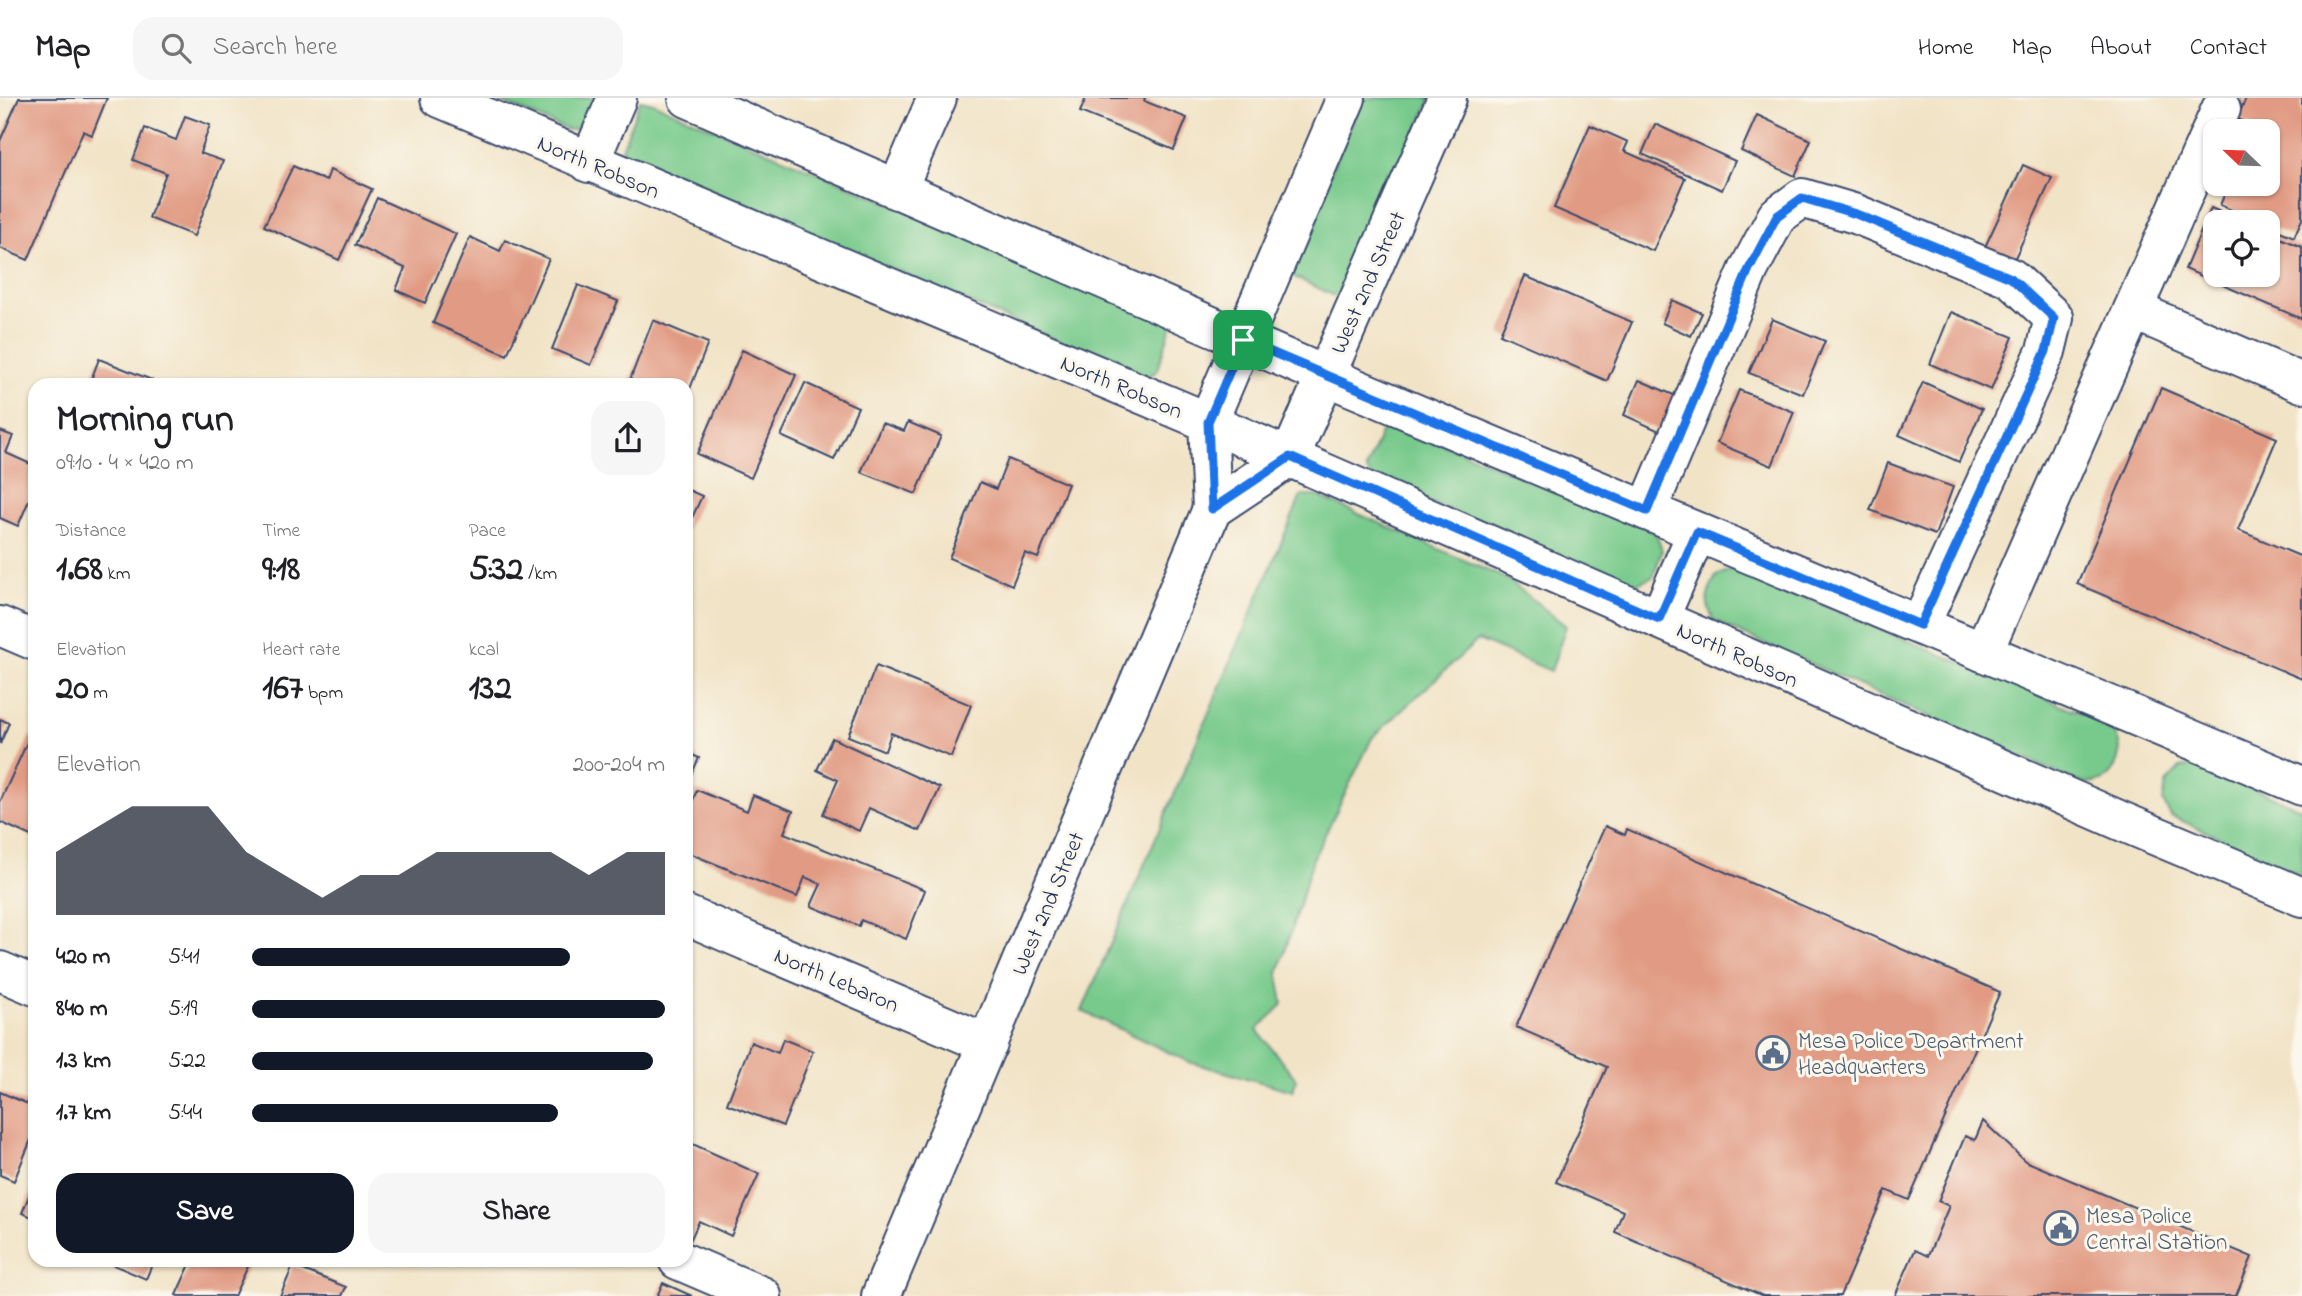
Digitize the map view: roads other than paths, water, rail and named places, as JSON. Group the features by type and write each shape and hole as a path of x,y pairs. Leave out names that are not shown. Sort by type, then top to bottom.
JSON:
{"street":[{"name":"North Robson","path":"440,98 1290,457 2121,821 2302,897"},
{"path":"589,163 617,98"},
{"path":"688,98 1326,376 2302,786"},
{"path":"897,190 937,98"},
{"name":"West 2nd Street","path":"881,1296 1212,509 1208,422 1346,98"},
{"name":"West 2nd Street","path":"1290,457 1447,98"},
{"path":"1983,652 2221,109"},
{"path":"1647,511 1749,269 1777,216 1802,198 1856,214 2011,278 2054,318 2046,351 1920,625"},
{"path":"2133,310 2302,383"},
{"path":"1212,509 1290,457"},
{"path":"1659,619 1697,532"},
{"path":"0,626 28,638"},
{"name":"North Lebaron","path":"693,918 988,1044"},
{"path":"0,971 28,983"},
{"path":"693,1266 762,1296"}],"place":[{"name":"Mesa Police Department Headquarters","path":"1773,1053"},
{"name":"Mesa Police Central Station","path":"2061,1228"}]}
